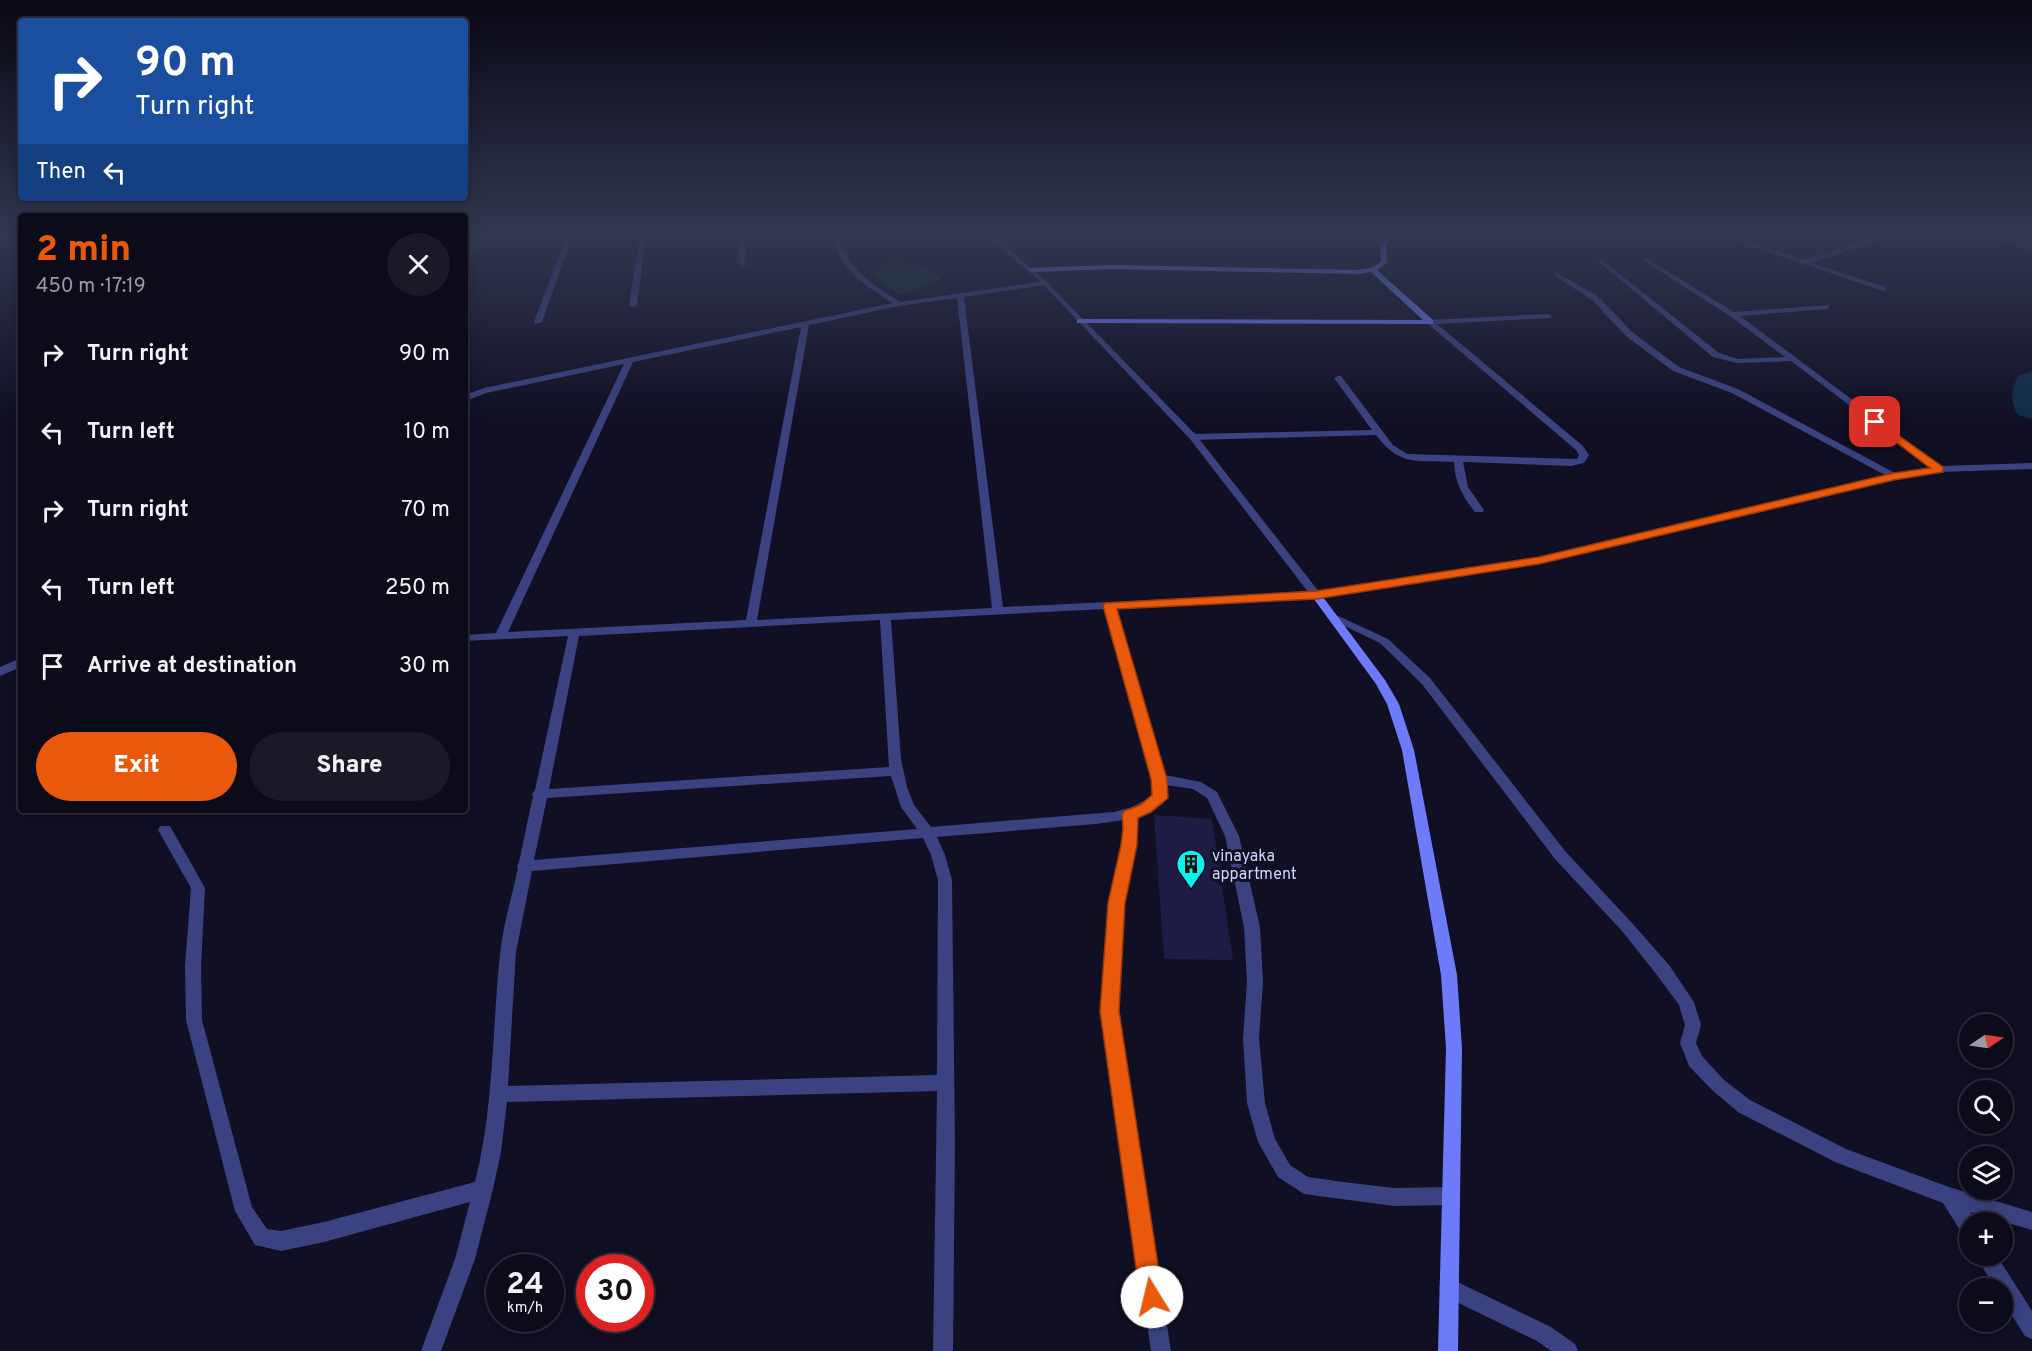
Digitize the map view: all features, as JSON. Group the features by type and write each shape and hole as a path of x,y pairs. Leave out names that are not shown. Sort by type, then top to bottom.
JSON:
{"main road":[{"path":"1404,298 1430,322"},
{"path":"1080,321 1430,322"},
{"path":"1316,595 1381,683 1393,704 1408,750 1449,975 1454,1048 1448,1351"}],"street":[{"path":"538,322 547,298"},
{"path":"633,305 634,298"},
{"path":"891,298 899,304"},
{"path":"468,397 484,391 899,304 939,298"},
{"path":"960,298 998,612"},
{"path":"1059,298 1193,437 1316,595"},
{"path":"1595,298 1629,334 1676,369 1735,392 1894,476"},
{"path":"1646,298 1716,355 1737,361 1791,359"},
{"path":"1708,298 1734,314 1939,469"},
{"path":"1734,314 1826,308"},
{"path":"1430,322 1548,316"},
{"path":"1338,378 1389,447 1405,457 1571,463 1581,461 1584,455 1580,448 1430,322"},
{"path":"751,624 806,324"},
{"path":"500,637 629,362"},
{"path":"1193,437 1379,432"},
{"path":"1458,459 1461,486 1469,500 1479,510"},
{"path":"468,638 1316,595 1539,560 1894,476 1939,469 2032,466"},
{"path":"524,866 1130,815 1146,808 1160,798 1159,779 1110,606"},
{"path":"885,617 897,771 908,807 928,833 938,855 945,880 946,1083 943,1351"},
{"path":"1334,617 1384,641 1426,681 1560,855 1628,927 1664,970 1686,1002 1693,1025 1688,1043 1695,1060 1718,1085 1744,1106 1831,1151 1949,1196 2032,1221"},
{"path":"431,1351 465,1259 492,1152 499,1094 507,952 574,633"},
{"path":"0,672 18,663"},
{"path":"539,794 897,771"},
{"path":"1159,779 1196,785 1212,795 1232,836 1252,927 1255,982 1251,1038 1256,1103 1267,1142 1284,1171 1304,1185 1343,1191 1394,1197 1451,1196"},
{"path":"1130,815 1129,845 1117,903 1110,1011 1161,1351"},
{"path":"165,830 198,888 193,966 194,1020 243,1211 262,1238 281,1241 324,1232 484,1189"},
{"path":"499,1094 946,1083"},
{"path":"1949,1196 1960,1212"},
{"path":"1992,1266 2032,1329"},
{"path":"1449,1288 1544,1334 1568,1351"}],"building":[{"name":"vinayaka appartment","path":"1154,815 1212,819 1233,960 1164,959"}],"waterway":[{"path":"2032,383 2032,407"}],"place":[{"name":"vinayaka appartment","path":"1191,890"}],"route":[{"path":"1152,1297 1110,1011 1117,903 1129,845 1130,815 1160,798 1159,779 1110,606 1316,595 1539,560 1894,476 1939,469 1875,422"}]}
